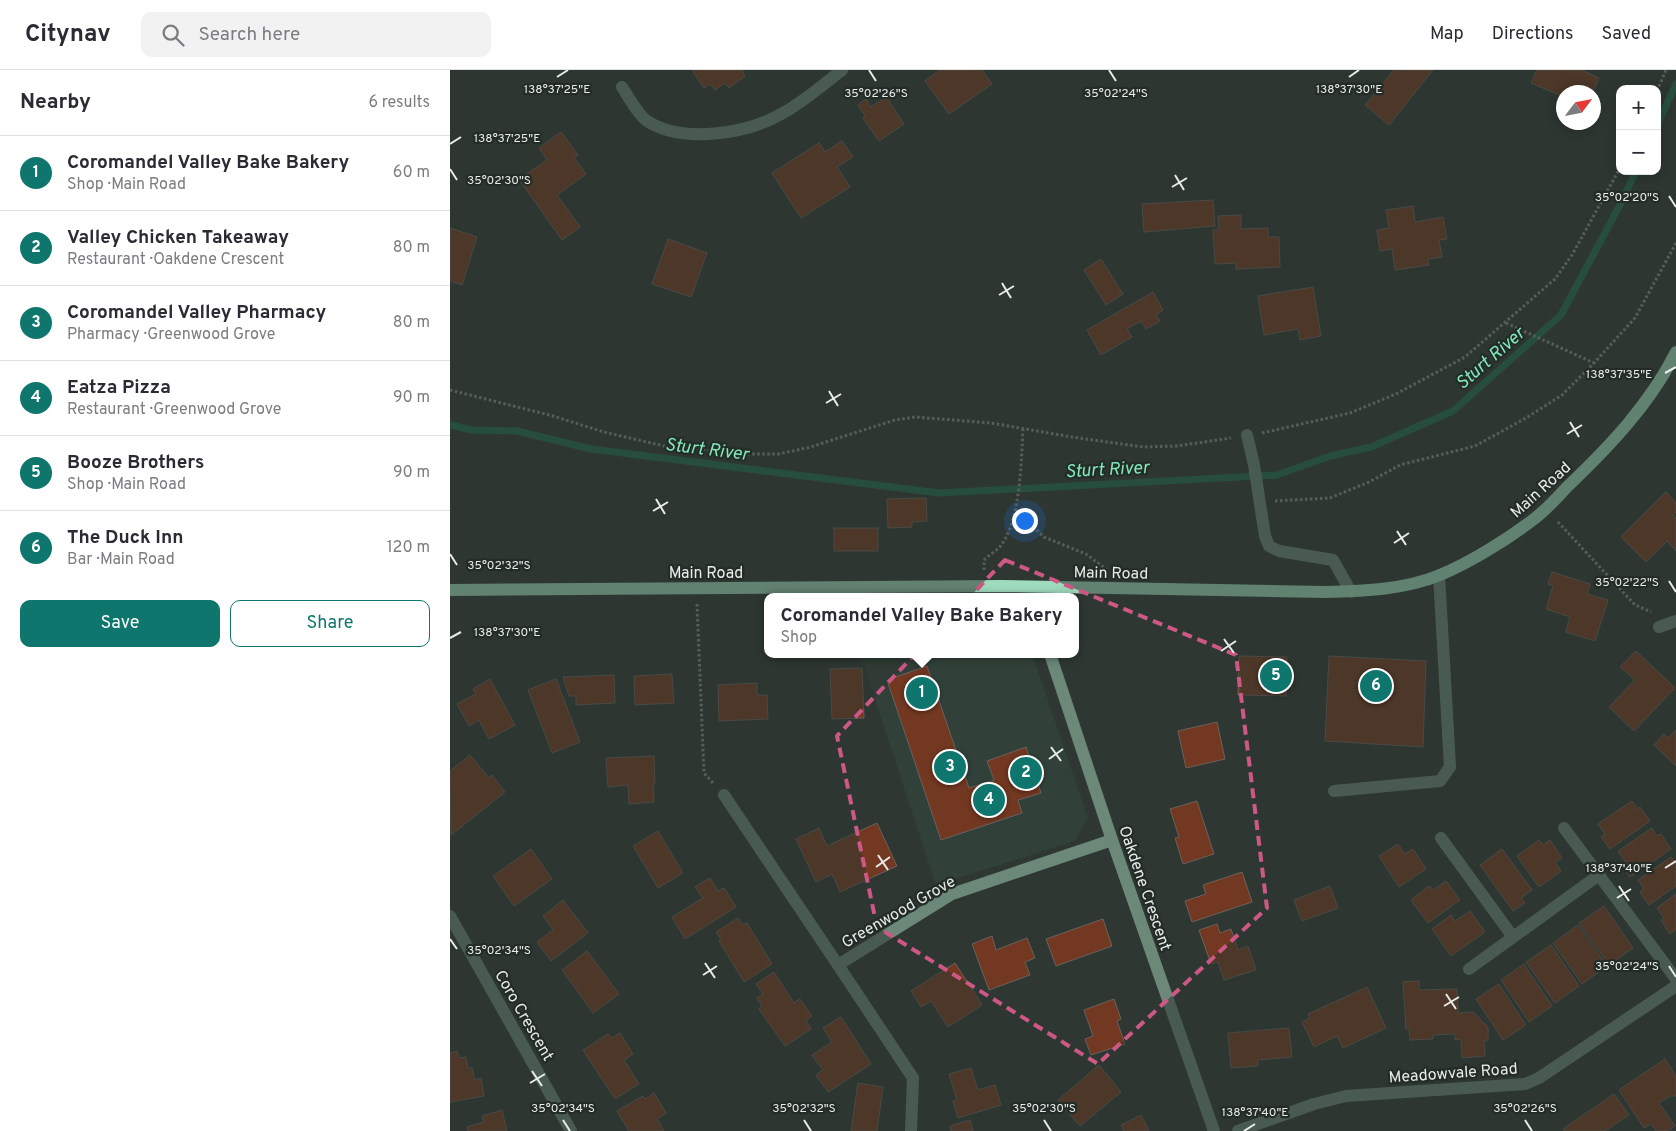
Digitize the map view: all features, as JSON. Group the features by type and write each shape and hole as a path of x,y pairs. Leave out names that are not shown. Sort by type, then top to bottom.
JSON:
{"main road":[{"name":"Main Road","path":"450,590 984,587 1029,592 1351,592 1401,586 1439,575 1493,547 1535,518 1592,463 1630,421 1667,370 1676,352"}],"street":[{"path":"622,87 645,120 667,131 712,135 748,127 783,113 842,70"},
{"path":"1247,436 1254,465 1265,536 1269,546 1279,551 1333,560 1351,592"},
{"path":"1334,791 1440,781 1450,767 1439,575"},
{"path":"1659,626 1676,621"},
{"name":"Oakdene Crescent","path":"1051,658 1112,840 1214,1131"},
{"name":"Greenwood Grove","path":"724,795 838,965 952,894 1112,840"},
{"path":"1564,828 1676,979"},
{"path":"1441,838 1513,937"},
{"path":"1469,969 1599,875"},
{"name":"Coro Crescent","path":"450,916 571,1131"},
{"path":"838,965 913,1078 911,1131"},
{"name":"Meadowvale Road","path":"1238,1131 1314,1104 1346,1096 1525,1084 1539,1078 1676,986"}],"path":[{"path":"1660,85 1666,70"},
{"path":"450,390 655,444 742,454 778,454 797,450 839,439 895,420 915,417 991,423 1143,447 1177,446 1247,436 1350,413 1396,394 1465,357 1555,279 1572,255 1616,175"},
{"path":"1260,500 1289,501 1330,498 1369,482 1400,465 1475,446 1526,418 1562,395 1635,318 1676,243"},
{"path":"1506,323 1594,363"},
{"path":"984,587 984,560 999,547 1008,531 1015,509 1020,477 1023,429"},
{"path":"1545,508 1636,605 1657,615 1659,626"},
{"path":"1015,509 1044,537 1086,554 1110,571"},
{"path":"697,588 704,773 724,795"}],"highlighted area":[{"path":"1005,560 1236,655 1267,908 1098,1064 877,927 837,736"}],"shaded area":[{"path":"861,658 1033,658 1088,818 1075,841 936,885"}],"building":[{"path":"692,70 743,70 745,76 729,88 725,83 715,90 710,84 704,88"},
{"path":"940,70 982,70 992,84 949,114 925,81"},
{"path":"1394,70 1433,70 1389,125 1365,105"},
{"path":"1537,70 1582,70 1599,78 1596,85 1556,85 1556,94 1531,83"},
{"path":"886,97 904,124 879,141 863,118 865,116 858,105 866,99 871,107"},
{"path":"561,132 578,155 574,158 586,174 557,195 580,227 562,240 519,179 547,160 539,148"},
{"path":"842,141 853,157 837,167 850,187 801,218 772,173 819,143 825,152"},
{"path":"1213,200 1215,226 1144,232 1142,204"},
{"path":"1413,206 1415,222 1443,217 1447,239 1439,240 1442,257 1428,259 1429,265 1395,270 1392,249 1380,251 1377,230 1389,228 1386,210"},
{"path":"1241,215 1241,229 1268,228 1268,237 1279,237 1280,267 1236,269 1236,263 1215,264 1213,230 1219,230 1218,216"},
{"path":"450,228 477,237 462,285 450,281"},
{"path":"668,239 707,253 691,297 652,284"},
{"path":"1101,259 1123,294 1106,305 1084,270"},
{"path":"1313,287 1321,336 1300,340 1298,329 1264,335 1258,296"},
{"path":"1153,292 1163,310 1156,315 1160,321 1146,329 1141,321 1127,329 1132,337 1101,355 1087,330"},
{"path":"1666,492 1676,503 1676,512 1673,515 1676,518 1676,551 1667,541 1646,562 1621,537"},
{"path":"926,498 927,521 912,522 912,527 888,528 887,499"},
{"path":"834,528 878,528 878,551 834,551"},
{"path":"1552,572 1590,584 1587,594 1608,600 1595,641 1566,632 1570,617 1546,609 1553,586 1548,584"},
{"path":"1636,651 1675,688 1634,731 1609,707 1635,680 1620,667"},
{"path":"1239,656 1287,657 1286,696 1238,695"},
{"path":"1329,656 1426,661 1423,747 1325,741"},
{"path":"927,666 969,788 994,780 987,761 1026,747 1041,793 1018,800 1022,813 941,840 887,680"},
{"path":"862,668 864,718 832,719 830,669"},
{"path":"672,674 674,703 635,705 634,676"},
{"path":"614,675 615,703 576,705 576,696 569,696 563,677"},
{"path":"490,679 515,725 489,739 479,720 469,726 457,704 476,694 473,689"},
{"path":"556,679 580,742 552,753 528,690"},
{"path":"757,683 757,695 767,695 768,719 719,721 718,685"},
{"path":"1217,722 1225,759 1186,768 1178,731"},
{"path":"1676,730 1676,766 1654,745 1664,734 1668,738"},
{"path":"470,755 489,778 492,775 505,792 451,835 450,771"},
{"path":"654,756 654,802 629,804 628,785 608,787 606,758"},
{"path":"1197,801 1214,854 1183,864 1175,838 1179,837 1170,809"},
{"path":"1632,801 1637,809 1640,807 1650,821 1610,849 1601,837 1605,834 1598,824"},
{"path":"877,823 897,866 840,892 832,874 816,882 796,839 819,828 827,846"},
{"path":"1652,828 1657,836 1661,834 1671,849 1630,877 1622,866 1626,863 1618,851"},
{"path":"658,831 683,873 658,888 633,846"},
{"path":"1539,840 1543,845 1550,840 1562,858 1555,862 1561,871 1539,887 1517,856"},
{"path":"1398,844 1405,854 1413,849 1426,869 1399,887 1379,856"},
{"path":"531,849 552,879 514,906 493,876"},
{"path":"1502,849 1532,890 1521,898 1525,903 1513,911 1480,865"},
{"path":"1671,857 1676,864 1676,886 1649,905 1640,892 1644,889 1638,880"},
{"path":"1242,872 1252,902 1192,922 1185,901 1206,894 1203,885"},
{"path":"710,878 718,891 724,888 736,907 685,939 672,917 703,898 695,887"},
{"path":"1446,881 1460,900 1428,923 1411,900 1429,886 1433,890"},
{"path":"1330,886 1338,908 1302,921 1294,900"},
{"path":"1676,894 1676,929 1670,934 1661,920 1664,918 1657,908"},
{"path":"563,900 588,933 551,961 537,942 553,930 543,916"},
{"path":"1604,906 1633,948 1609,965 1579,923"},
{"path":"1470,911 1485,932 1451,956 1432,929 1451,915 1455,921"},
{"path":"738,918 742,925 747,923 772,964 744,982 719,941 721,940 716,932"},
{"path":"1103,919 1112,946 1056,966 1046,939"},
{"path":"1217,924 1220,933 1231,929 1238,950 1248,946 1256,970 1224,980 1218,962 1211,964 1199,930"},
{"path":"1578,925 1607,966 1582,984 1553,943"},
{"path":"992,936 996,950 1027,938 1035,958 1025,962 1030,975 989,990 972,944"},
{"path":"1551,945 1579,986 1555,1003 1526,962"},
{"path":"587,951 619,994 593,1013 562,970"},
{"path":"955,963 982,1005 948,1027 931,1001 921,1007 911,991"},
{"path":"1524,964 1552,1006 1529,1022 1501,980"},
{"path":"774,972 794,1003 800,999 812,1016 806,1021 811,1029 785,1046 759,1009 762,1006 757,998 763,994 756,984"},
{"path":"1419,981 1419,990 1457,989 1458,1013 1473,1012 1488,1027 1488,1040 1484,1040 1485,1056 1462,1058 1461,1039 1455,1040 1455,1034 1433,1035 1433,1039 1410,1040 1409,1029 1406,1029 1403,982"},
{"path":"1499,984 1526,1025 1503,1040 1476,999"},
{"path":"1367,987 1386,1028 1343,1048 1337,1036 1314,1047 1302,1022 1310,1018 1308,1014"},
{"path":"1114,999 1121,1019 1117,1021 1125,1044 1091,1055 1085,1039 1093,1036 1084,1010"},
{"path":"841,1017 871,1064 828,1092 816,1075 823,1070 812,1055 832,1042 823,1028"},
{"path":"1289,1028 1292,1057 1258,1060 1258,1066 1231,1068 1228,1033"},
{"path":"620,1033 633,1054 624,1060 639,1084 615,1099 583,1050 608,1034 612,1038"},
{"path":"457,1051 459,1058 466,1057 468,1068 472,1068 475,1080 481,1078 484,1096 450,1102 450,1053"},
{"path":"1665,1059 1676,1076 1676,1096 1670,1096 1659,1103 1675,1126 1668,1131 1656,1131 1651,1124 1644,1128 1619,1090"},
{"path":"1099,1065 1121,1092 1080,1126 1058,1100"},
{"path":"971,1068 978,1090 995,1085 1001,1105 958,1118 953,1101 957,1100 949,1074"},
{"path":"858,1083 883,1087 877,1131 851,1131"},
{"path":"654,1093 666,1113 657,1119 664,1131 629,1131 617,1111 643,1096 646,1099"},
{"path":"1614,1094 1629,1115 1605,1131 1565,1131 1563,1129"},
{"path":"502,1110 507,1131 468,1131 467,1127 484,1122 482,1116"},
{"path":"1141,1115 1149,1131 1124,1131 1121,1125"},
{"path":"970,1120 973,1131 951,1131 950,1126"}],"waterway":[{"name":"Sturt River","path":"1661,116 1676,84"},
{"name":"Sturt River","path":"450,425 472,430 517,431 591,449 939,493 1277,475 1330,456 1371,447 1453,411 1561,315 1634,175"}],"place":[{"name":"Booze Brothers","path":"1276,676"},
{"name":"The Duck Inn","path":"1376,686"},
{"name":"Coromandel Valley Bake Bakery","path":"922,693"},
{"name":"Coromandel Valley Pharmacy","path":"950,767"},
{"name":"Valley Chicken Takeaway","path":"1026,773"},
{"name":"Eatza Pizza","path":"989,800"}]}
